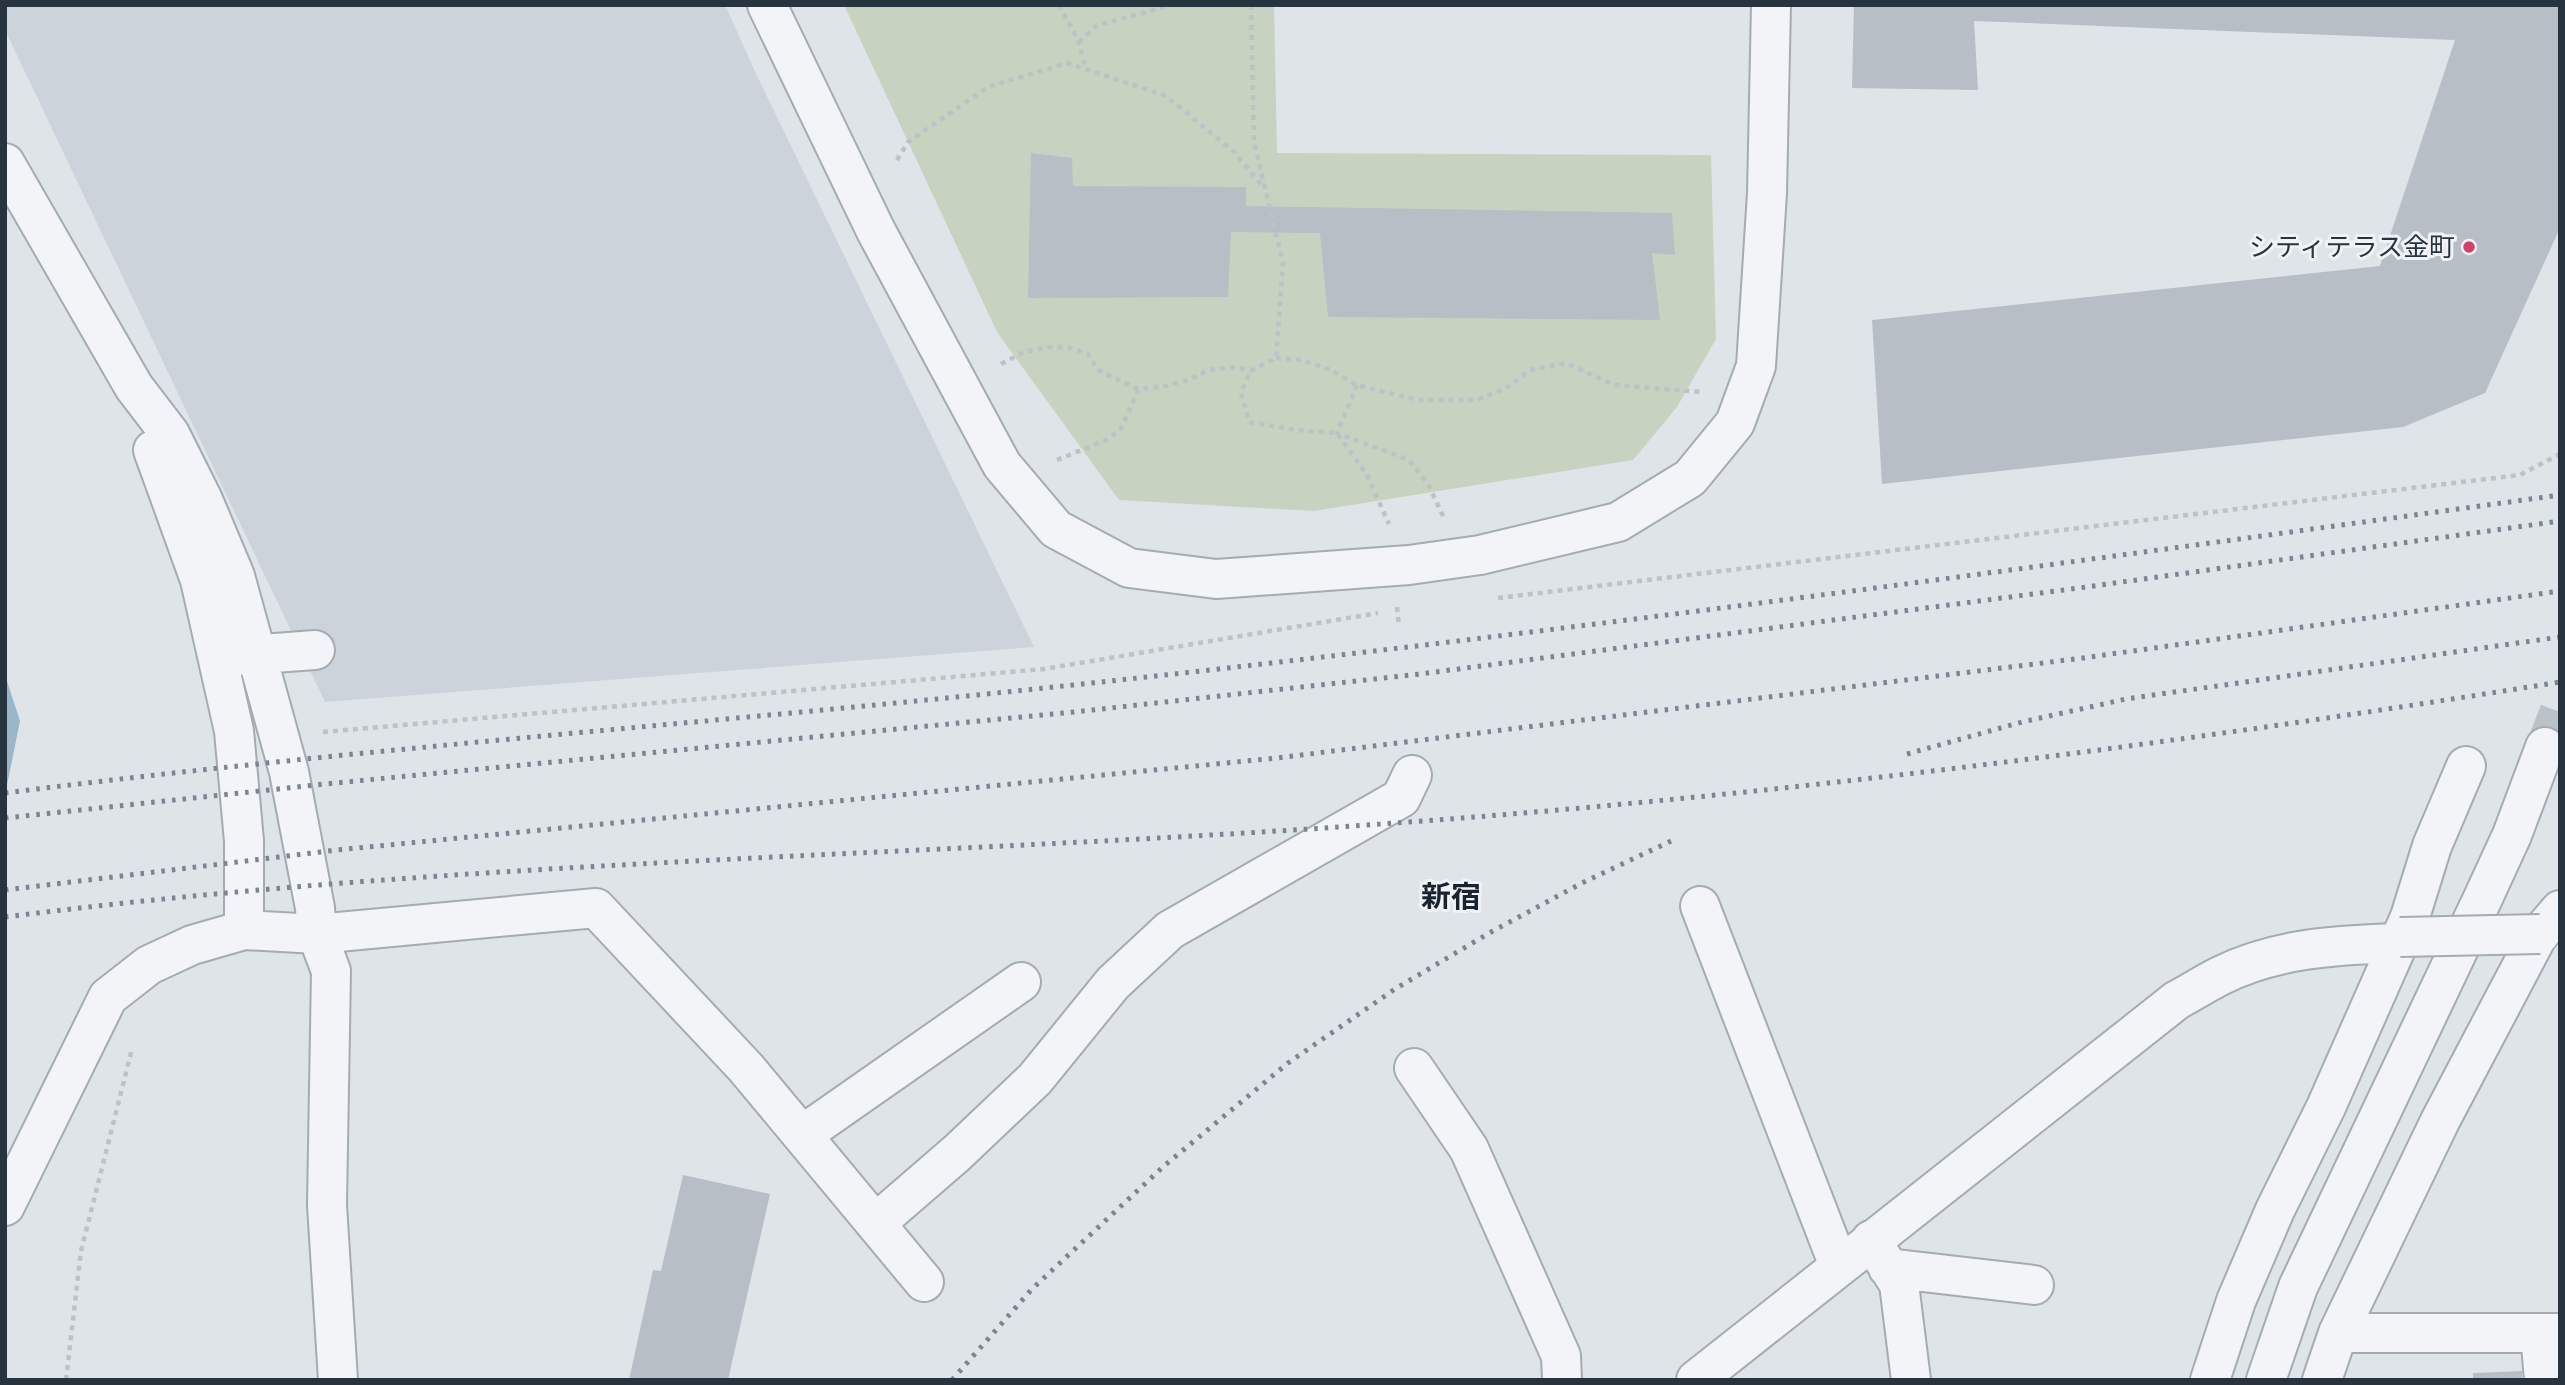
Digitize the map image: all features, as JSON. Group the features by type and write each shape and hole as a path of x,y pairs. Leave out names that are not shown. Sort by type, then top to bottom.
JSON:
{"street":[{"path":"767,5 876,231 1002,465 1055,528 1129,568 1216,579 1409,565 1480,555 1618,522 1690,478 1735,424 1756,366 1767,192 1771,5"},
{"path":"5,163 134,387 170,434 203,500 235,576 257,654 289,772 316,908 317,934 331,971 327,1205 338,1380"},
{"path":"134,387 153,450 200,580 217,656 235,745 244,841 244,930"},
{"path":"217,656 315,650"},
{"path":"2266,1380 2298,1287 2512,835 2545,747"},
{"path":"2210,1380 2235,1301 2275,1210 2326,1107 2410,917 2432,846 2466,766"},
{"path":"876,1223 957,1153 1035,1079 1113,983 1170,930 1401,798 1412,775"},
{"path":"1700,906 1839,1266"},
{"path":"5,1206 108,997 149,965 192,945 244,930 317,934 596,908 746,1068 924,1282"},
{"path":"1696,1380 1839,1266 1880,1254 2177,1000 2222,975 2272,957 2317,947 2397,944 2548,927"},
{"path":"2322,1380 2337,1333 2440,1121 2548,927"},
{"path":"802,1135 1021,982"},
{"path":"1414,1068 1469,1149 1561,1356 1562,1380"},
{"path":"1880,1254 2034,1285"},
{"path":"1880,1254 1899,1284 1911,1380"},
{"path":"2337,1333 2550,1333 2544,1380"}],"path":[{"path":"1059,5 1079,42 1085,67"},
{"path":"1079,42 1097,25 1173,5"},
{"path":"1251,5 1254,142 1283,263 1276,358"},
{"path":"897,160 908,142 988,87 1067,63 1166,96 1234,152 1265,189"},
{"path":"1001,364 1024,352 1071,348 1088,354 1098,370 1138,389 1162,387 1191,379 1208,370 1237,367 1250,371"},
{"path":"1446,522 1428,484 1409,460 1337,433 1249,422 1241,393 1250,371 1276,358 1311,363 1331,370 1357,385 1418,400 1477,400 1506,388 1530,370 1566,363 1614,385 1709,393"},
{"path":"1337,433 1357,385"},
{"path":"1057,460 1106,440 1121,429 1138,389"},
{"path":"1337,433 1367,475 1390,525"},
{"path":"1495,598 2520,475 2560,454"},
{"path":"1396,599 1399,627"},
{"path":"322,732 1044,669 1398,610"},
{"path":"66,1380 81,1251 138,1037"}],"shaded area":[{"path":"5,5 725,5 1034,647 325,702 5,30"}],"green space":[{"path":"844,5 1274,5 1277,153 1711,155 1716,339 1677,407 1633,460 1314,511 1119,500 997,332"}],"water":[{"path":"5,675 20,721 5,795"}],"building":[{"name":"シティテラス金町","path":"1854,5 2560,5 2560,228 2485,393 2403,427 1882,484 1872,320 2380,266 2455,40 1974,21 1978,90 1852,88"},
{"path":"1031,153 1072,158 1073,186 1246,187 1246,206 1672,213 1675,255 1652,253 1660,320 1328,317 1320,233 1231,232 1228,297 1028,298"},
{"path":"683,1175 770,1194 728,1380 629,1380 653,1270 661,1271"},
{"path":"2522,1371 2522,1380 2473,1380 2473,1373"}],"tunnel":[{"path":"2545,747 2560,708"}],"railway":[{"path":"5,793 272,762 939,699 1445,643 1817,596 2560,495"},
{"path":"5,818 325,784 1074,712 1420,674 2079,588 2560,521"},
{"path":"5,890 337,850 1277,758 2083,658 2560,591"},
{"path":"1907,754 2022,722 2126,699 2560,637"},
{"path":"5,917 348,883 693,861 1210,835 1382,824 1678,799 2120,747 2560,682"},
{"path":"952,1380 1032,1289 1164,1166 1288,1063 1395,989 1491,932 1582,883 1671,841"}],"place":[{"name":"シティテラス金町","path":"2469,247"}],"district":[{"name":"新宿","path":"1451,897"}]}
